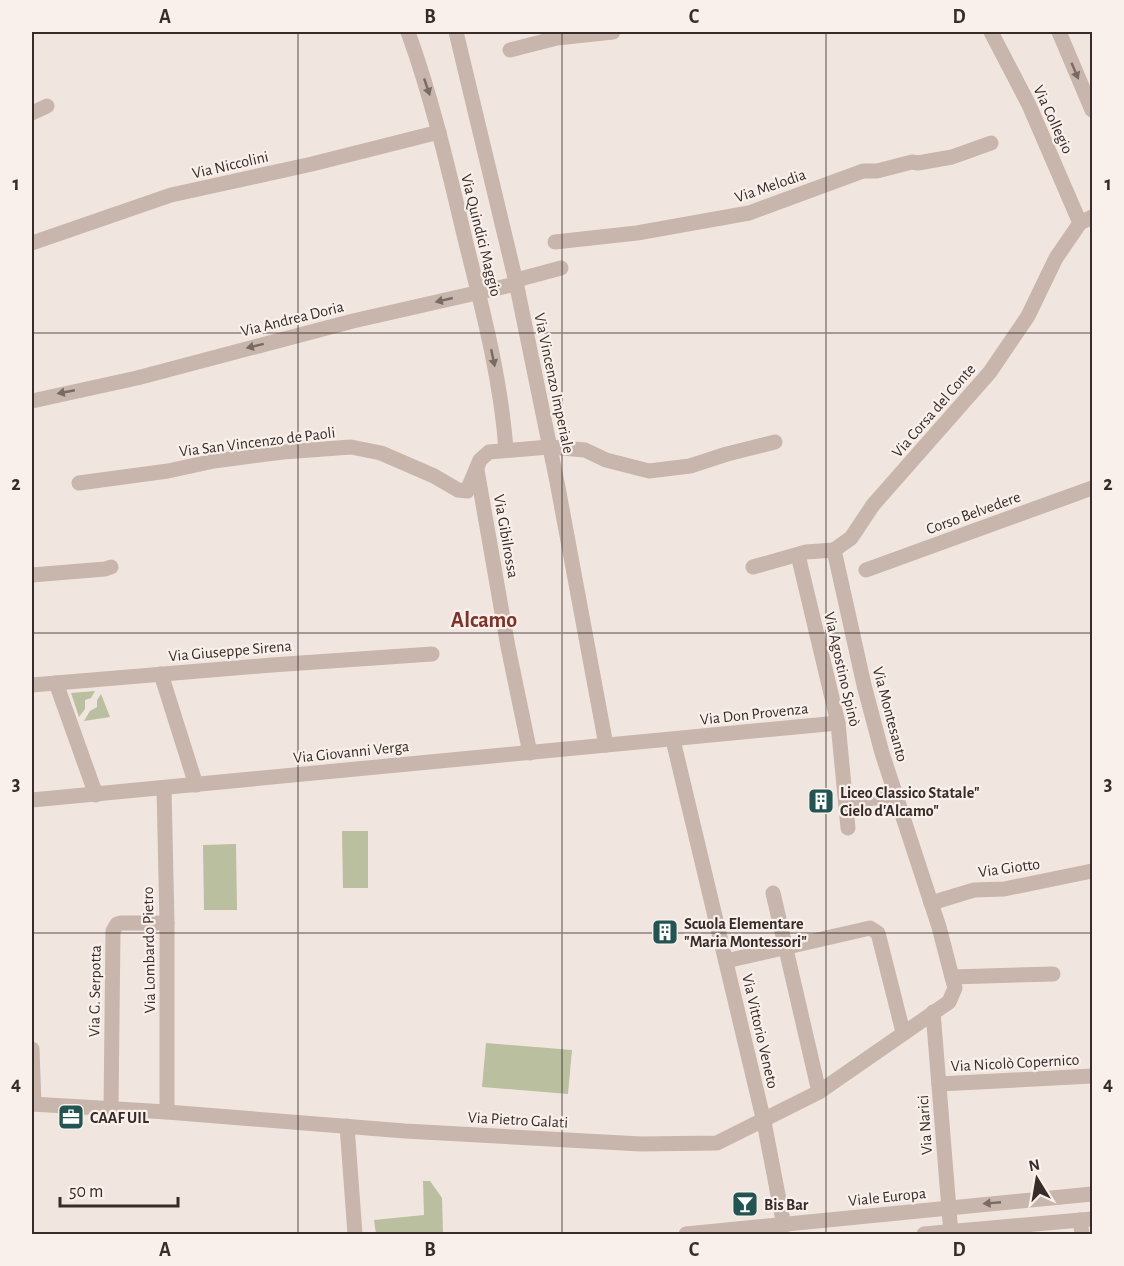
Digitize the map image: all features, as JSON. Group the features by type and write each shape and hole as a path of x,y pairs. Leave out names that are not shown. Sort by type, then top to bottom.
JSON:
{"street":[{"name":"Via Quindici Maggio","path":"408,32 431,99 478,292 497,377 506,450"},
{"name":"Via Vincenzo Imperiale","path":"456,32 516,282 606,745"},
{"path":"510,50 563,35 613,32"},
{"name":"Via Collegio","path":"991,32 1086,220"},
{"path":"1059,32 1092,110"},
{"path":"32,113 47,106"},
{"name":"Via Niccolini","path":"32,243 171,195 312,164 439,132"},
{"name":"Via Melodia","path":"555,242 637,233 749,213 863,171 878,171 912,162 952,157 991,143"},
{"name":"Via Corsa del Conte","path":"834,550 851,538 873,505 990,372 1028,316 1056,258 1086,220"},
{"name":"Via Andrea Doria","path":"32,400 137,378 256,345 511,285 520,279 561,268"},
{"path":"477,467 480,460 489,452 549,447 585,450 606,460 649,471 690,466 775,442"},
{"name":"Via San Vincenzo de Paoli","path":"79,483 168,471 237,458 351,447 381,453 434,476 458,490 467,491 477,467"},
{"name":"Via Gibilrossa","path":"477,467 508,646 530,753"},
{"name":"Corso Belvedere","path":"866,570 1092,488"},
{"path":"753,567 798,555 834,550"},
{"name":"Via Montesanto","path":"834,550 864,686 895,796 931,903 953,983"},
{"name":"Via Agostino Spinò","path":"798,555 838,723 848,828"},
{"path":"32,575 111,567"},
{"name":"Via Giuseppe Sirena","path":"32,685 432,654"},
{"path":"161,674 196,785"},
{"path":"57,683 96,795"},
{"name":"Via Don Provenza","path":"674,740 838,723"},
{"name":"Via Giovanni Verga","path":"32,800 358,767 674,740"},
{"name":"Via Vittorio Veneto","path":"674,740 764,1122 784,1226"},
{"name":"Via Lombardo Pietro","path":"164,788 167,1112"},
{"path":"846,801 895,796"},
{"name":"Via Giotto","path":"931,903 974,890 1004,889 1092,871"},
{"path":"773,893 819,1092"},
{"name":"Via G. Serpotta","path":"111,1109 113,931 121,923 167,923"},
{"path":"726,961 870,928 878,933 903,1032"},
{"path":"953,983 1053,974"},
{"name":"Via Pietro Galati","path":"33,1104 641,1144 717,1143 764,1122 819,1092 949,1002 953,983"},
{"name":"Via Narici","path":"933,1012 951,1233"},
{"path":"32,1049 33,1104"},
{"name":"Via Nicolò Copernico","path":"939,1084 1092,1076"},
{"path":"347,1126 355,1234"},
{"name":"Viale Europa","path":"686,1234 1092,1194"},
{"path":"924,1234 1085,1224"}],"green space":[{"path":"95,691 91,698 85,700 85,709 79,717 71,693"},
{"path":"101,694 110,717 84,721 90,711 97,707 97,700"},
{"path":"342,831 368,831 368,888 343,888"},
{"path":"236,844 237,910 204,910 203,845"},
{"path":"486,1043 572,1050 568,1094 482,1087"},
{"path":"423,1181 430,1181 442,1198 443,1234 376,1234 374,1220 424,1215"}],"place":[{"name":"Liceo Classico Statale\" Cielo d'Alcamo\"","path":"821,801"},
{"name":"Scuola Elementare \"Maria Montessori\"","path":"665,932"},
{"name":"CAAF UIL","path":"71,1117"},
{"name":"Bis Bar","path":"745,1204"}],"district":[{"name":"Alcamo","path":"484,619"}]}
